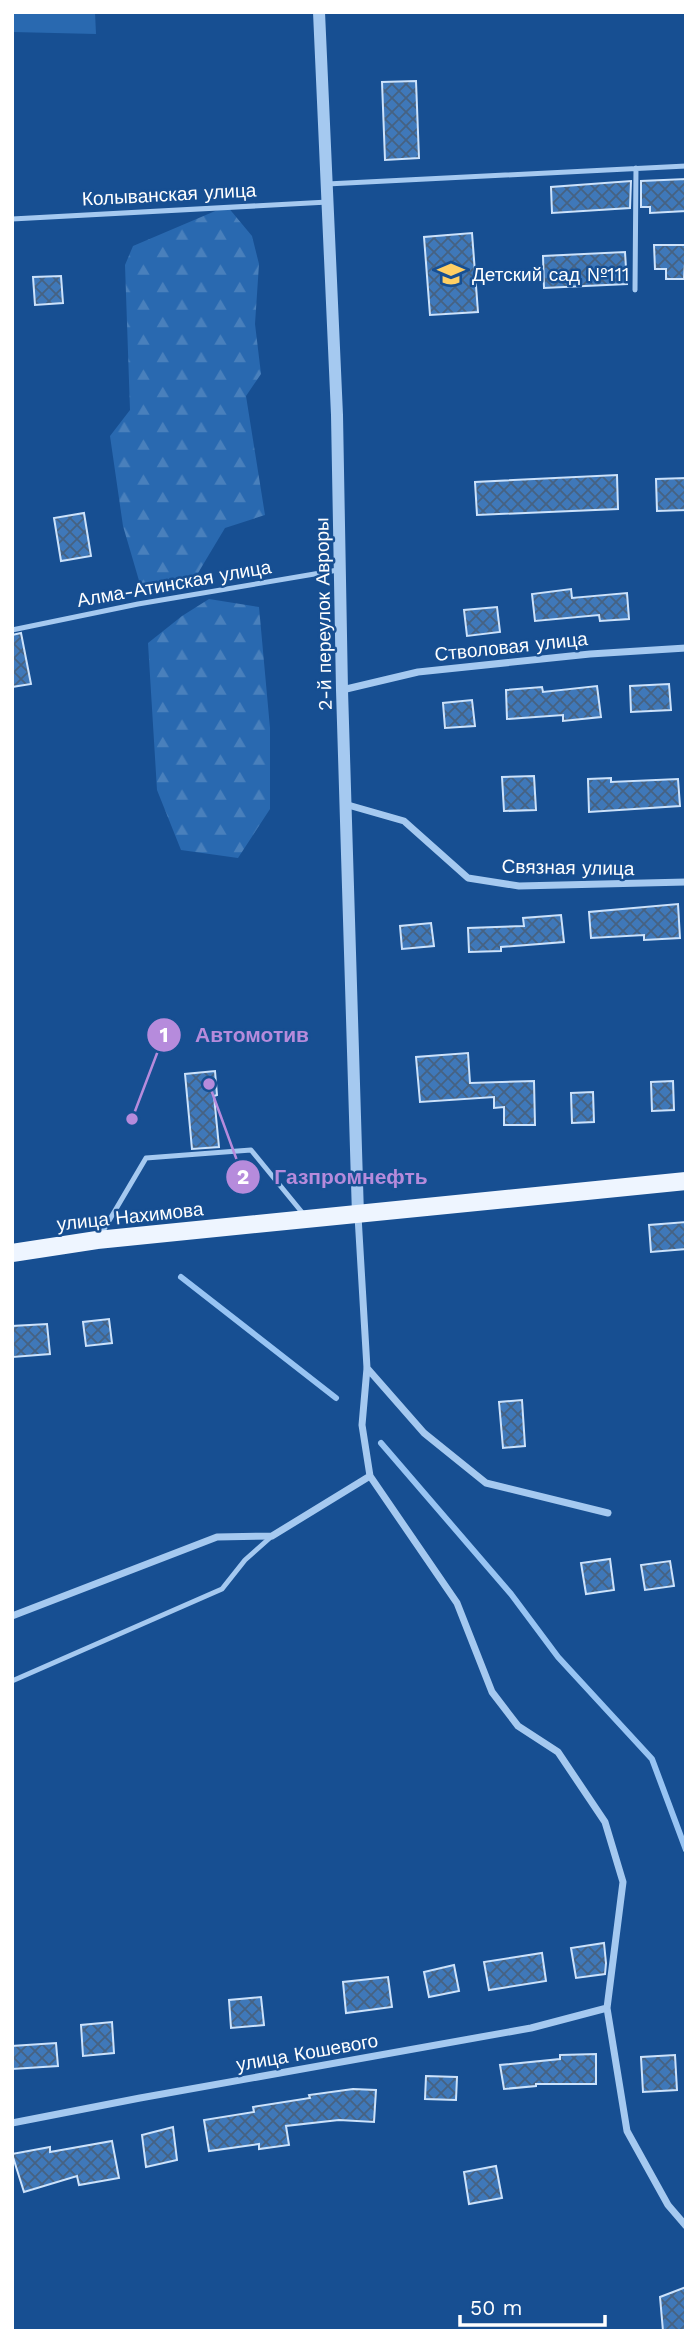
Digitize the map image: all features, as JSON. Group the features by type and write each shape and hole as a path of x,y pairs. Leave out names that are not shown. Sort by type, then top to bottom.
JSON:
{"main road":[{"name":"улица Нахимова","path":"12,1253 97,1240 686,1181"}],"street":[{"name":"2-й переулок Авроры","path":"319,12 342,570 342,690 348,805 358,1215"},
{"name":"Стволовая улица","path":"342,690 418,672 590,654 686,648"},
{"name":"Связная улица","path":"348,805 404,821 468,878 519,886 686,883"},
{"path":"358,1215 368,1368 362,1425 370,1476 457,1603 492,1692 518,1726 558,1752 605,1822 623,1882 607,2008 627,2131 668,2205 686,2226"},
{"path":"368,1368 424,1433 486,1483 608,1513"},
{"path":"12,1616 217,1537 272,1536 370,1476"},
{"name":"улица Кошевого","path":"12,2123 531,2028 607,2008"}],"lane":[{"path":"327,184 686,166"},
{"path":"635,290 636,169"},
{"name":"Колыванская улица","path":"12,219 328,202"},
{"name":"Алма-Атинская улица","path":"12,630 138,604 342,570"},
{"path":"97,1240 146,1158 251,1150 307,1218"},
{"path":"12,1681 222,1588 245,1560 272,1536"}],"green space":[{"path":"12,12 95,12 96,34 12,32"},
{"path":"227,206 252,236 259,264 255,324 261,374 246,396 265,515 225,528 195,578 140,584 123,526 110,436 130,410 125,265 133,246"},
{"path":"209,599 259,607 270,728 270,809 238,858 181,850 157,790 148,643"}],"building":[{"path":"416,81 419,158 385,160 382,82"},
{"path":"686,179 686,211 650,213 650,207 641,207 641,181"},
{"path":"631,181 630,208 552,213 551,187"},
{"name":"Детский сад №111","path":"472,233 478,312 430,315 424,237"},
{"path":"654,245 686,245 684,279 666,279 666,269 655,269"},
{"path":"625,252 627,284 544,288 543,256"},
{"path":"61,276 63,303 35,305 33,277"},
{"path":"617,475 618,509 477,515 475,482"},
{"path":"686,478 686,510 657,511 656,479"},
{"path":"84,513 91,556 61,561 54,518"},
{"path":"571,589 572,598 627,593 629,619 600,621 599,615 535,621 532,594"},
{"path":"497,607 500,632 467,636 464,610"},
{"path":"21,633 31,684 12,687 12,635"},
{"path":"669,684 671,710 631,712 630,686"},
{"path":"597,686 601,717 563,721 563,715 507,719 506,690 542,687 543,692"},
{"path":"472,700 475,726 445,728 443,703"},
{"path":"534,776 536,810 504,811 502,777"},
{"path":"611,778 611,782 678,779 680,806 589,812 588,779"},
{"path":"678,904 680,938 644,940 644,935 591,938 589,912"},
{"path":"561,915 564,942 501,947 501,951 469,952 468,928 524,926 523,918"},
{"path":"431,923 434,946 402,949 400,926"},
{"path":"468,1053 470,1083 534,1081 535,1125 504,1125 504,1107 494,1108 494,1097 420,1102 416,1057"},
{"path":"215,1071 217,1095 214,1096 219,1147 192,1149 185,1074"},
{"path":"673,1081 674,1110 652,1111 651,1082"},
{"path":"593,1092 594,1122 572,1123 571,1093"},
{"path":"686,1222 686,1249 651,1252 649,1225"},
{"path":"109,1319 112,1343 86,1346 83,1322"},
{"path":"47,1324 50,1354 13,1357 12,1326"},
{"path":"522,1400 525,1446 503,1448 499,1402"},
{"path":"610,1559 614,1590 586,1594 581,1563"},
{"path":"670,1561 674,1586 645,1590 641,1565"},
{"path":"604,1943 605,1974 576,1978 571,1948"},
{"path":"542,1953 546,1981 489,1990 484,1962"},
{"path":"454,1965 459,1991 429,1997 424,1972"},
{"path":"388,1977 392,2007 346,2013 343,1982"},
{"path":"261,1997 264,2025 231,2028 229,2000"},
{"path":"112,2022 114,2053 83,2056 81,2025"},
{"path":"56,2043 58,2066 12,2069 12,2046"},
{"path":"596,2054 596,2084 536,2084 504,2089 500,2065 560,2059 560,2055"},
{"path":"675,2055 677,2090 643,2092 641,2057"},
{"path":"426,2076 457,2077 456,2100 425,2099"},
{"path":"353,2089 376,2090 374,2122 339,2120 286,2126 289,2145 259,2149 259,2144 209,2151 204,2120 254,2112 253,2107 310,2098 309,2095"},
{"path":"173,2127 177,2160 146,2167 142,2135"},
{"path":"112,2141 119,2178 79,2185 77,2176 24,2192 12,2154 50,2147 50,2152"},
{"path":"496,2166 502,2198 469,2204 464,2172"},
{"path":"686,2287 686,2331 663,2331 660,2297"}],"waterway":[{"path":"181,1277 336,1398"},
{"path":"381,1443 511,1594 558,1657 652,1759 686,1850"}],"place":[{"name":"Детский сад №111","path":"451,274"},
{"name":"Газпромнефть","path":"209,1084"},
{"name":"Автомотив","path":"132,1119"}]}
